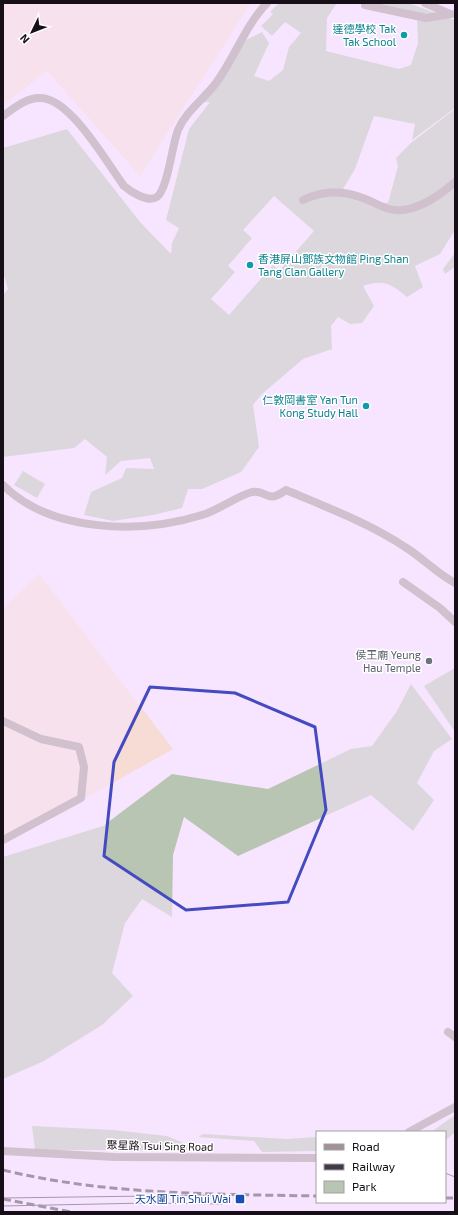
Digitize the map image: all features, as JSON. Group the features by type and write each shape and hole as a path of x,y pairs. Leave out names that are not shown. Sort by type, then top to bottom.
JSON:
{"street":[{"path":"3,116 29,100 41,97 52,100 72,114 124,186 132,193 150,199 155,198 163,188 178,130 185,117 215,84 246,31 267,3"},
{"path":"425,3 453,15"},
{"path":"365,5 426,18 453,15"},
{"path":"303,200 327,193 342,192 360,197 389,209 401,209 426,203 455,182"},
{"path":"3,485 21,501 40,511 62,518 125,528 160,524 203,515 253,492 277,497 286,490 348,516 405,547 441,576 455,583"},
{"path":"403,582 440,608 455,622"},
{"path":"3,721 41,739 79,747 84,767 81,798 3,840"},
{"path":"448,1032 455,1037"},
{"path":"411,1131 455,1107"},
{"name":"聚星路 Tsui Sing Road","path":"3,1151 115,1157 316,1158"}],"highlighted area":[{"path":"150,687 235,693 315,727 326,810 288,902 186,910 104,856 114,762"}],"shaded area":[{"path":"3,3 251,3 140,176 47,71 3,105"},
{"path":"39,574 173,749 3,845 3,608"}],"green space":[{"path":"279,3 337,3 327,18 326,51 399,69 411,65 418,43 417,18 367,3 408,3 455,20 455,108 412,140 415,124 374,116 355,169 343,189 372,202 388,203 398,166 396,158 412,142 455,109 455,230 440,254 415,266 423,287 407,297 387,284 376,283 363,286 374,306 362,323 350,324 338,317 331,326 332,349 303,359 262,394 253,405 259,447 241,472 202,489 188,489 182,508 153,515 113,521 84,515 91,492 122,478 126,468 154,469 150,458 121,461 105,475 107,457 85,439 74,448 3,457 3,295 8,289 3,272 3,148 67,129 140,222 171,254 172,243 179,228 166,220 189,129 210,102 198,102 240,43 262,32 269,43 254,76 269,81 283,70 289,47 301,33 285,22 272,36 261,26 273,14 270,12","holes":["274,196 314,231 279,271 273,265 229,315 211,299 235,272 228,266 252,238 243,230"]},
{"path":"455,253 455,267 445,274 443,269"},
{"path":"23,471 45,484 37,498 14,485"},
{"path":"455,668 455,732 424,686"},
{"path":"411,684 452,739 434,751 417,783 434,800 413,831 371,795 238,856 184,817 173,855 172,917 142,899 125,923 112,973 133,996 102,1025 44,1061 3,1079 3,857 103,826 172,774 268,789 351,749 372,746 397,711"},
{"path":"455,1115 455,1132 446,1140 446,1131 432,1131"},
{"path":"32,1126 113,1130 167,1136 200,1150 35,1150"},
{"path":"203,1134 287,1139 316,1137 316,1151 262,1152 254,1141 198,1137"}],"tram line":[{"path":"446,1173 455,1177"},
{"path":"3,1198 222,1195"},
{"path":"3,1206 147,1203 222,1204"}],"railway":[{"path":"3,1170 42,1178 120,1189 159,1192 316,1196"},
{"path":"446,1198 455,1198"},
{"path":"3,1199 71,1212"}],"place":[{"name":"達德學校 Tak Tak School","path":"404,35"},
{"name":"香港屏山鄧族文物館 Ping Shan Tang Clan Gallery","path":"250,265"},
{"name":"仁敦岡書室 Yan Tun Kong Study Hall","path":"366,406"},
{"name":"侯王廟 Yeung Hau Temple","path":"429,661"},
{"name":"天水圍 Tin Shui Wai","path":"240,1199"}]}
